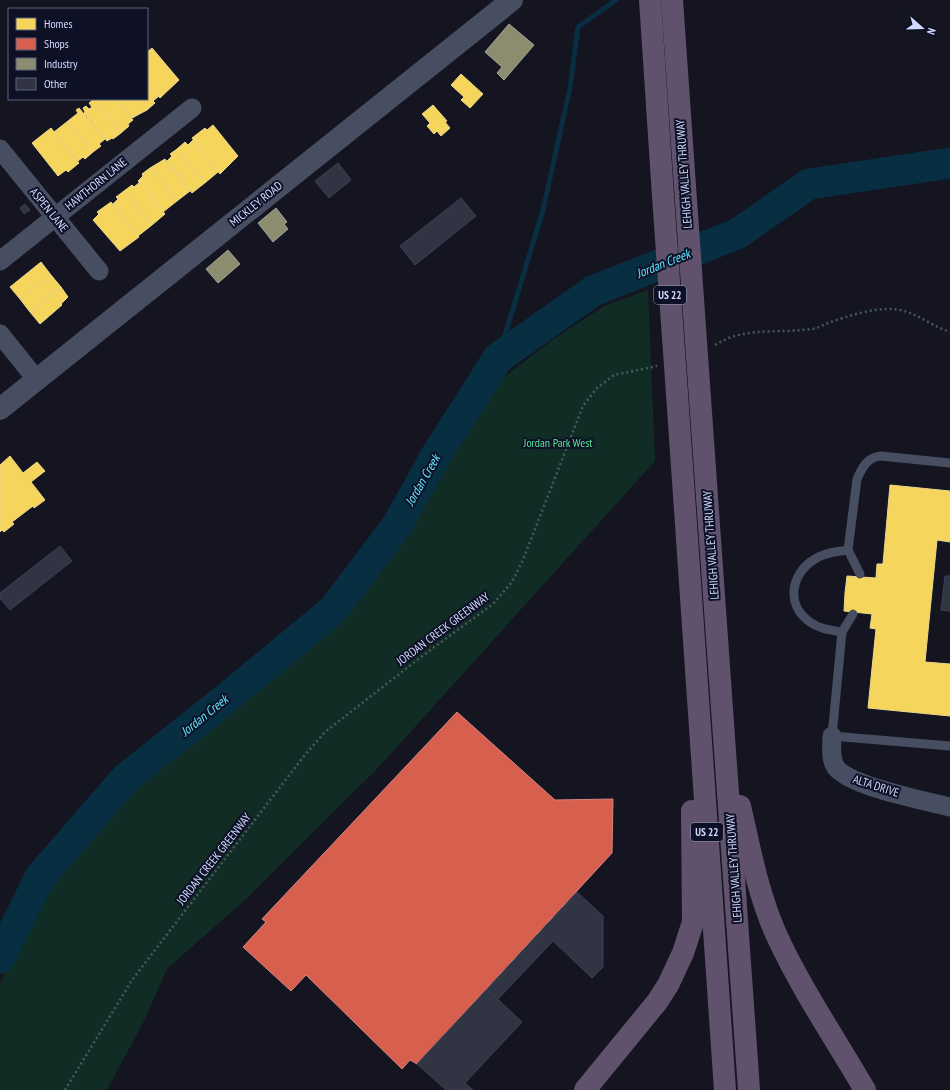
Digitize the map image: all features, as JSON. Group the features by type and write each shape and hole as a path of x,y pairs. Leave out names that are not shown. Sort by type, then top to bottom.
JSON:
{"highway":[{"name":"LEHIGH VALLEY THRUWAY","path":"650,0 725,1090"},
{"name":"LEHIGH VALLEY THRUWAY","path":"672,0 749,1090"},
{"path":"585,1090 657,1002 676,970 693,922 690,574"},
{"path":"725,744 759,885 776,934 790,961 865,1090"}],"street":[{"name":"MICKLEY ROAD","path":"0,409 512,0"},
{"name":"HAWTHORN LANE","path":"0,261 192,108"},
{"name":"ASPEN LANE","path":"0,149 99,272"},
{"path":"0,334 37,380"},
{"name":"ALTA DRIVE","path":"832,736 832,759 835,767 841,773 871,787 950,807"}],"lane":[{"path":"860,574 848,550 857,479 861,469 870,459 881,456 950,463"},
{"path":"842,632 821,628 811,623 797,608 793,592 795,581 807,564 823,555 848,550"},
{"path":"853,614 842,632 832,736 950,746"}],"path":[{"path":"714,346 726,338 751,332 812,329 848,316 888,309 913,313 940,329 950,332"},
{"name":"JORDAN CREEK GREENWAY","path":"64,1090 132,980 304,756 325,732 421,657 493,604 512,582 541,518 581,412 596,389 614,375 659,366"}],"green space":[{"name":"Jordan Park West","path":"648,290 655,461 377,769 246,899 167,969 144,1021 107,1090 0,1090 0,983 42,898 71,857 116,804 165,758 272,674 335,619 390,549 465,428 502,379 552,340 604,306"}],"building: Homes":[{"path":"152,48 179,80 160,98 148,83 148,51"},
{"path":"461,74 483,94 470,108 461,100 464,97 451,85"},
{"path":"148,83 159,96 153,101 155,103 147,110 139,100 148,100"},
{"path":"95,100 121,133 113,139 112,138 107,141 84,113 83,108 86,106 89,109 92,107 89,103"},
{"path":"95,100 117,100 133,120 121,133"},
{"path":"117,100 139,100 147,110 132,118"},
{"path":"433,105 447,121 445,122 450,128 441,136 437,131 434,134 427,126 430,123 422,114"},
{"path":"79,108 105,139 99,144 101,146 93,152 68,121 78,113 76,110"},
{"path":"68,121 93,152 85,159 83,157 78,161 54,132"},
{"path":"213,125 238,156 220,174 192,138 205,128 207,130"},
{"path":"51,128 79,163 68,172 66,170 58,176 32,143"},
{"path":"194,139 218,172 206,182 177,149 185,142 188,145"},
{"path":"177,149 206,182 192,193 167,161 172,156 170,154"},
{"path":"165,159 190,191 177,201 150,168"},
{"path":"150,168 177,201 163,212 138,181 143,176 142,174"},
{"path":"140,182 165,214 152,225 124,191 132,185 134,187"},
{"path":"124,191 152,225 138,236 113,204 118,199 116,197"},
{"path":"111,202 139,237 120,251 93,220 99,214 97,212"},
{"path":"41,262 51,275 20,299 10,287"},
{"path":"51,275 61,287 30,312 20,299"},
{"path":"61,287 68,297 61,304 62,305 40,324 30,312"},
{"path":"10,456 23,473 37,462 45,471 31,482 45,500 34,508 33,506 12,522 14,524 4,532 2,530 0,532 0,465"},
{"path":"890,485 950,491 950,542 937,540 925,662 950,664 950,716 868,708 876,629 870,628 872,614 844,611 845,593 847,576 876,578 877,564 883,564"}],"building: Shops":[{"path":"457,712 555,800 613,799 612,853 417,1064 410,1060 402,1069 306,975 291,991 243,947 266,922 262,919"}],"building: Industry":[{"path":"509,24 534,45 504,80 497,73 502,67 485,52"},
{"path":"276,208 287,222 284,224 288,229 273,242 258,223"},
{"path":"228,250 240,264 218,283 206,269"}],"building: Other":[{"path":"338,163 351,180 329,198 315,181"},
{"path":"461,198 476,216 415,265 400,246"},
{"path":"25,204 30,210 24,214 20,208"},
{"path":"60,546 72,561 10,610 0,598 0,593"},
{"path":"945,576 950,576 950,611 941,610"},
{"path":"577,892 603,916 603,967 592,978 553,941 498,999 487,989"},
{"path":"487,989 522,1022 465,1083 473,1090 446,1090 417,1064"}],"waterway":[{"path":"498,358 543,210 570,88 578,27 616,0"},
{"name":"Jordan Creek","path":"0,958 40,877 126,778 223,701 333,610 398,524 435,457 498,358 593,291 737,234 809,184 950,163"}]}
